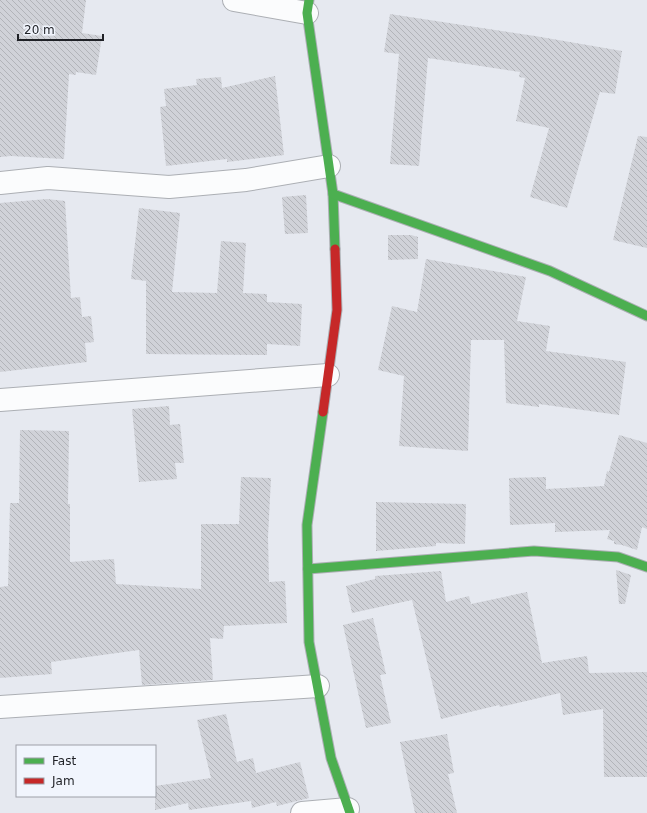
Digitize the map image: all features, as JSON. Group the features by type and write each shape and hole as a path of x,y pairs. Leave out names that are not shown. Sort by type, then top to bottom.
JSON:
{"street":[{"path":"234,0 308,6 333,194 337,310 307,526 309,642 331,758 349,811 302,813"},
{"path":"0,183 48,178 169,187 246,180 329,166"},
{"path":"333,194 550,271 647,316"},
{"path":"0,400 328,375"},
{"path":"308,570 534,551 618,557 647,567"},
{"path":"0,707 318,686"}],"building":[{"path":"0,0 86,0 82,33 102,36 96,75 76,72 76,75 69,74 64,159 11,156 0,157"},
{"path":"390,14 622,51 615,94 600,92 567,208 530,197 549,128 516,121 525,78 519,77 520,72 428,58 419,166 390,164 399,54 384,52"},
{"path":"275,76 284,155 227,162 227,159 166,166 160,107 166,106 164,89 197,85 196,79 221,77 222,88"},
{"path":"638,136 647,137 647,248 613,240"},
{"path":"306,195 308,233 285,234 282,197"},
{"path":"47,199 65,201 71,298 80,297 82,317 91,316 94,342 85,343 87,362 0,372 0,203"},
{"path":"139,208 180,213 172,292 217,293 221,241 246,243 243,293 267,294 267,302 302,304 300,346 267,344 267,355 146,354 146,281 131,279"},
{"path":"388,235 411,235 418,237 418,259 388,260"},
{"path":"426,259 526,277 517,321 550,326 546,351 626,362 619,415 539,404 539,407 506,403 504,340 471,340 468,451 399,446 404,376 378,370 392,306 417,312"},
{"path":"169,406 170,425 180,424 184,463 175,463 177,479 139,482 132,409"},
{"path":"20,430 69,431 68,504 70,504 70,562 114,559 116,584 201,589 201,524 239,524 241,477 271,478 268,537 269,582 285,581 287,623 224,626 223,639 210,638 213,680 142,685 139,650 51,662 52,674 0,678 0,587 8,586 10,503 19,503"},
{"path":"619,435 647,443 647,529 642,527 637,550 614,544 614,541 607,539 610,530 555,532 555,523 510,525 509,478 546,477 546,489 604,486 607,471 609,472"},
{"path":"376,502 466,504 465,544 436,543 436,546 376,551"},
{"path":"616,570 631,575 625,604 619,604"},
{"path":"441,571 446,602 469,596 471,604 527,592 542,663 587,656 589,673 647,672 647,777 604,777 603,709 563,715 560,693 500,707 499,705 441,719 412,600 352,613 346,586 375,579 375,576"},
{"path":"373,618 386,674 380,675 391,723 366,728 343,625"},
{"path":"226,714 237,762 253,758 256,773 300,762 309,798 277,806 276,802 252,808 251,801 189,810 188,803 155,810 156,786 211,778 197,720"},
{"path":"447,734 454,773 448,774 457,813 415,813 400,742"}],"traffic: fast":[{"path":"309,0 307,13 333,194 335,249"},
{"path":"333,194 550,271 647,316"},
{"path":"323,412 307,525 309,642 331,758 350,813"},
{"path":"308,569 534,551 618,557 647,567"}],"traffic: jam":[{"path":"323,412 337,310 335,249"}]}
